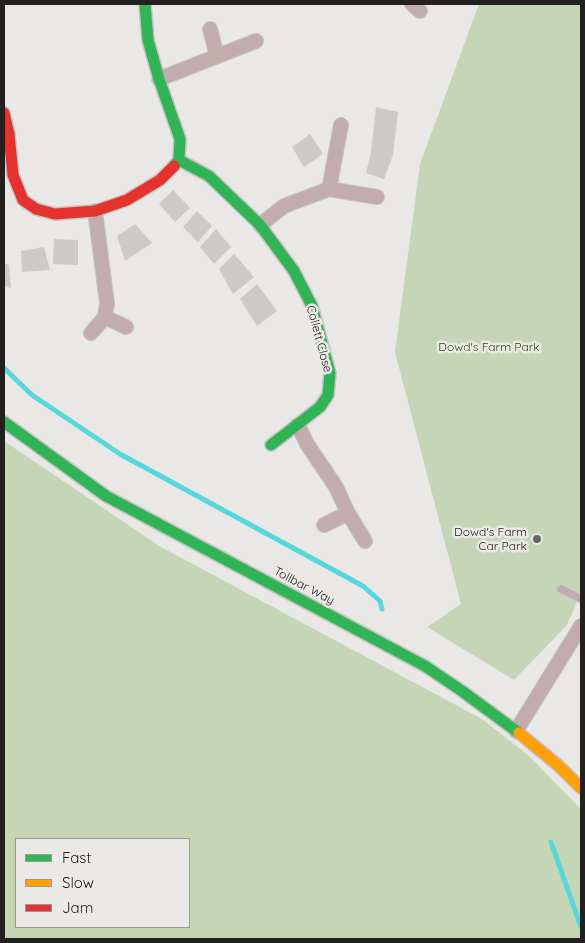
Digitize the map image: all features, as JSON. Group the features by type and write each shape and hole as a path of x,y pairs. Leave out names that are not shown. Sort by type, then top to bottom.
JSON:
{"street":[{"path":"4,113 9,134 13,175 23,200 36,209 55,214 95,212 127,200 160,180 179,160 180,139 159,79 148,40 145,4"},
{"path":"210,29 217,56"},
{"path":"159,79 256,41"},
{"path":"329,189 340,125"},
{"name":"Collett Close","path":"179,160 209,176 260,225 294,271 312,306 330,373 328,395 320,407 271,445"},
{"path":"260,225 284,206 329,189 377,197"},
{"path":"91,333 105,317 106,303 95,212"},
{"path":"105,317 126,326"},
{"name":"Tollbar Way","path":"4,422 106,496 425,666 516,731 581,788"},
{"path":"298,425 308,444 336,486 348,513 365,542"},
{"path":"324,525 348,513"},
{"path":"516,731 581,626"}],"lane":[{"path":"561,590 581,599"}],"green space":[{"name":"Dowd's Farm Park","path":"479,4 581,4 581,593 567,625 514,680 427,627 461,604 395,352 420,164"},
{"path":"4,441 161,547 482,719 528,755 581,809 581,939 4,939"}],"building":[{"path":"376,107 398,112 393,155 384,179 366,173 371,152"},
{"path":"310,134 323,154 304,167 292,147"},
{"path":"173,190 190,208 175,222 159,204"},
{"path":"197,211 212,226 198,242 183,227"},
{"path":"135,224 152,243 125,261 117,236"},
{"path":"216,229 231,247 214,264 200,247"},
{"path":"54,239 78,240 78,265 53,264"},
{"path":"44,247 50,270 22,272 21,251"},
{"path":"234,254 254,277 233,294 219,269"},
{"path":"4,263 9,265 11,288 4,286"},
{"path":"257,284 277,311 257,326 240,299"}],"waterway":[{"path":"4,368 32,395 120,454 363,586 380,601 382,609"},
{"path":"551,842 581,927"}],"traffic: fast":[{"path":"145,4 148,40 159,79 180,139 179,160 174,166"},
{"path":"179,160 209,176 260,225 294,271 312,306 330,373 328,395 320,407 271,445"},
{"path":"4,422 106,496 425,666 519,733"}],"traffic: slow":[{"path":"519,733 559,766 581,788"}],"traffic: jam":[{"path":"4,113 9,134 13,175 23,200 36,209 55,214 95,211 127,200 160,180 174,166"}],"place":[{"name":"Dowd's Farm Car Park","path":"537,539"}]}
